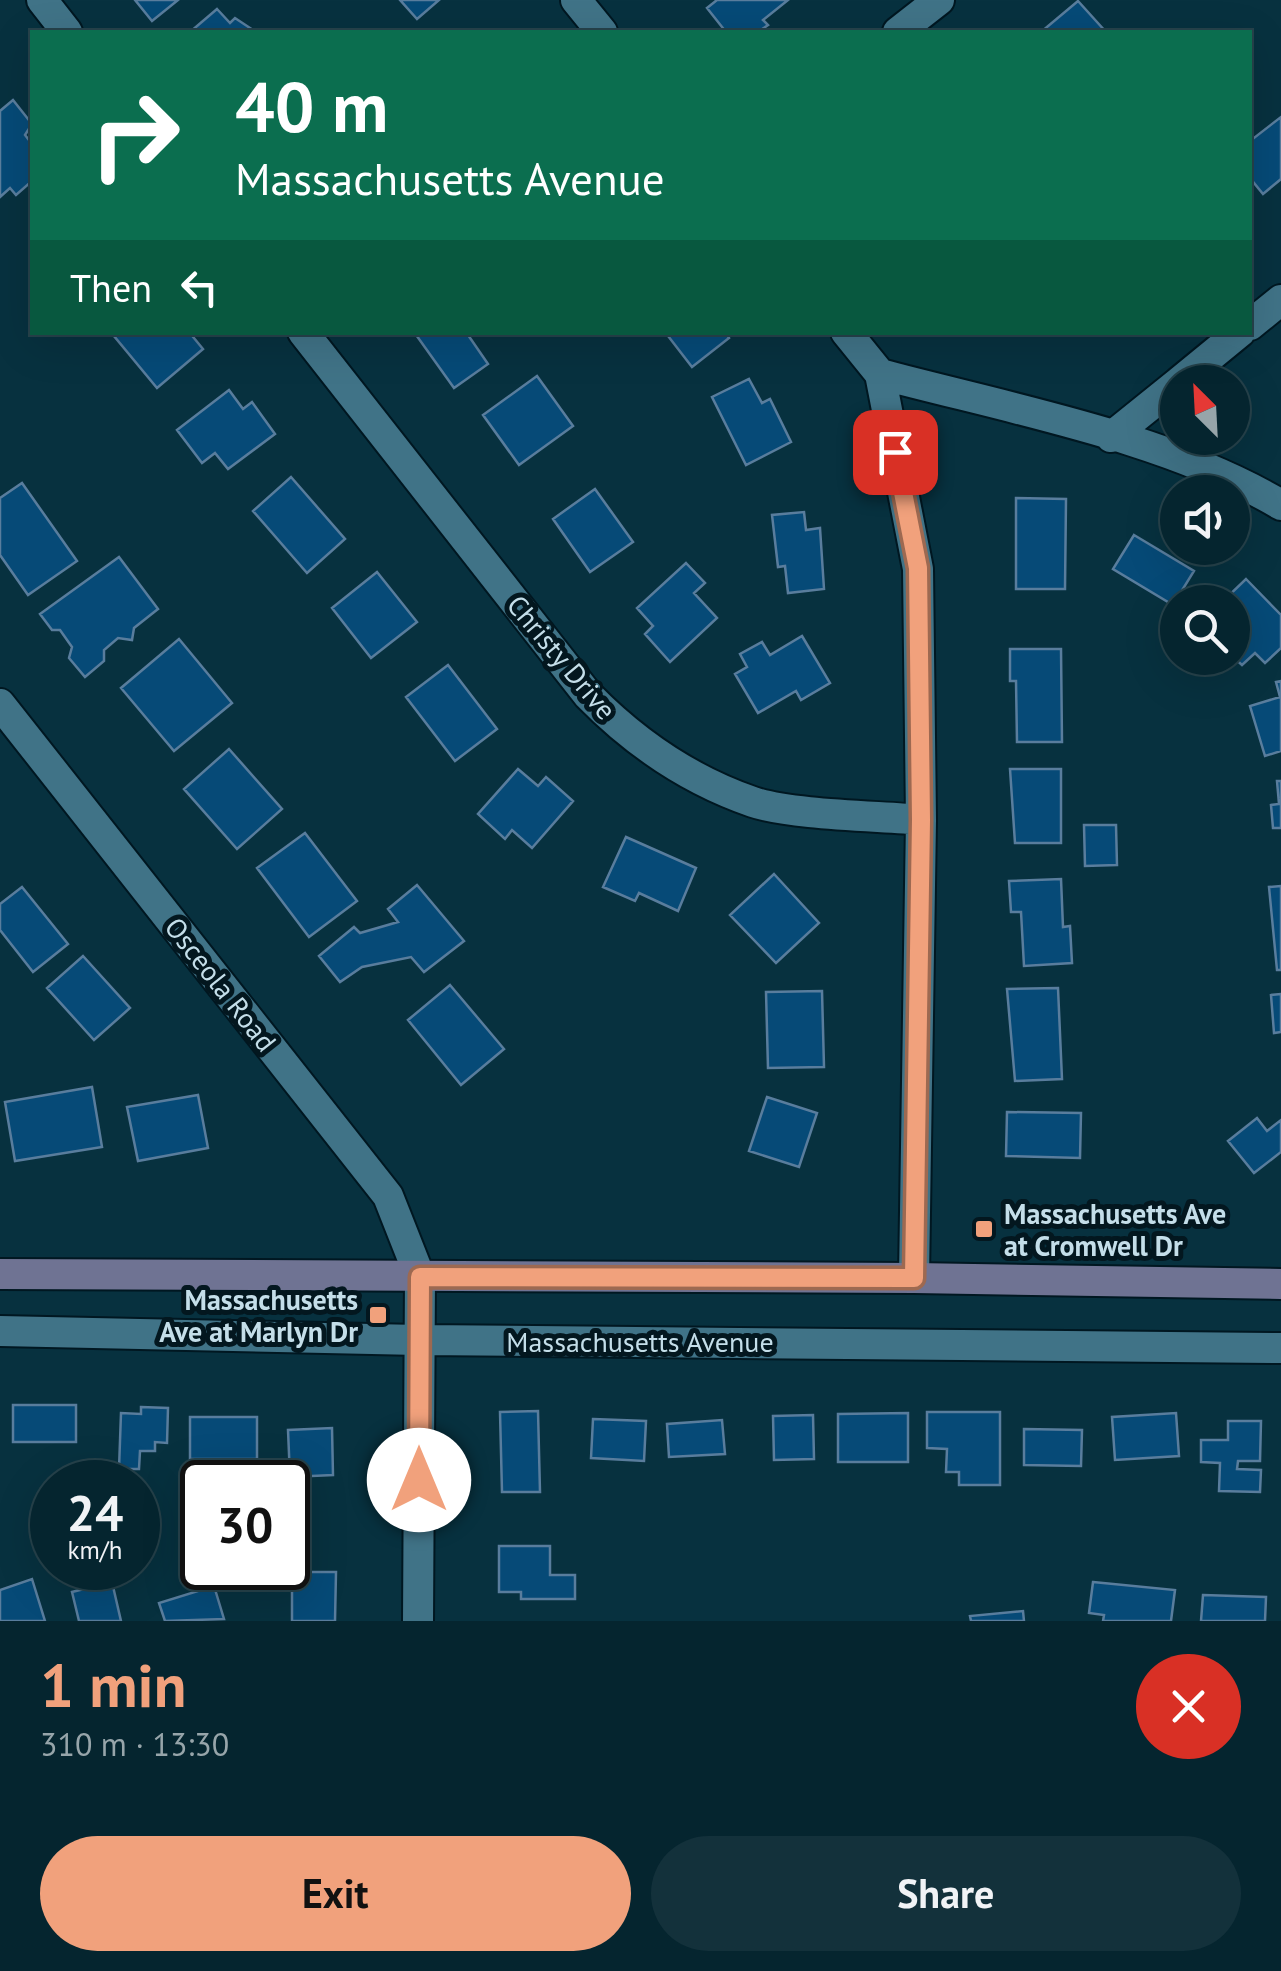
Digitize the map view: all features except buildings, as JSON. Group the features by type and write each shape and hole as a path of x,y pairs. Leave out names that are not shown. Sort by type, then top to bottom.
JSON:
{"main road":[{"path":"0,1274 914,1278 1281,1284"}],"street":[{"path":"42,0 65,30"},
{"path":"576,0 600,30"},
{"path":"901,30 940,0"},
{"path":"1252,323 1281,300"},
{"name":"Christy Drive","path":"306,335 588,694 622,729 673,767 756,804 921,820"},
{"path":"848,335 880,374 918,568 921,820 914,1278"},
{"path":"1200,365 1236,335"},
{"path":"880,374 1111,437 1239,479 1281,505"},
{"path":"1111,437 1160,398"},
{"name":"Osceola Road","path":"0,704 388,1196 420,1277"},
{"path":"418,1621 420,1277"},
{"name":"Massachusetts Avenue","path":"0,1330 419,1340 1281,1348"}],"place":[{"name":"Massachusetts Ave at Cromwell Dr","path":"984,1229"},
{"name":"Massachusetts Ave at Marlyn Dr","path":"378,1315"}],"route":[{"path":"419,1480 420,1277 914,1278 921,820 918,568 895,452"}]}
